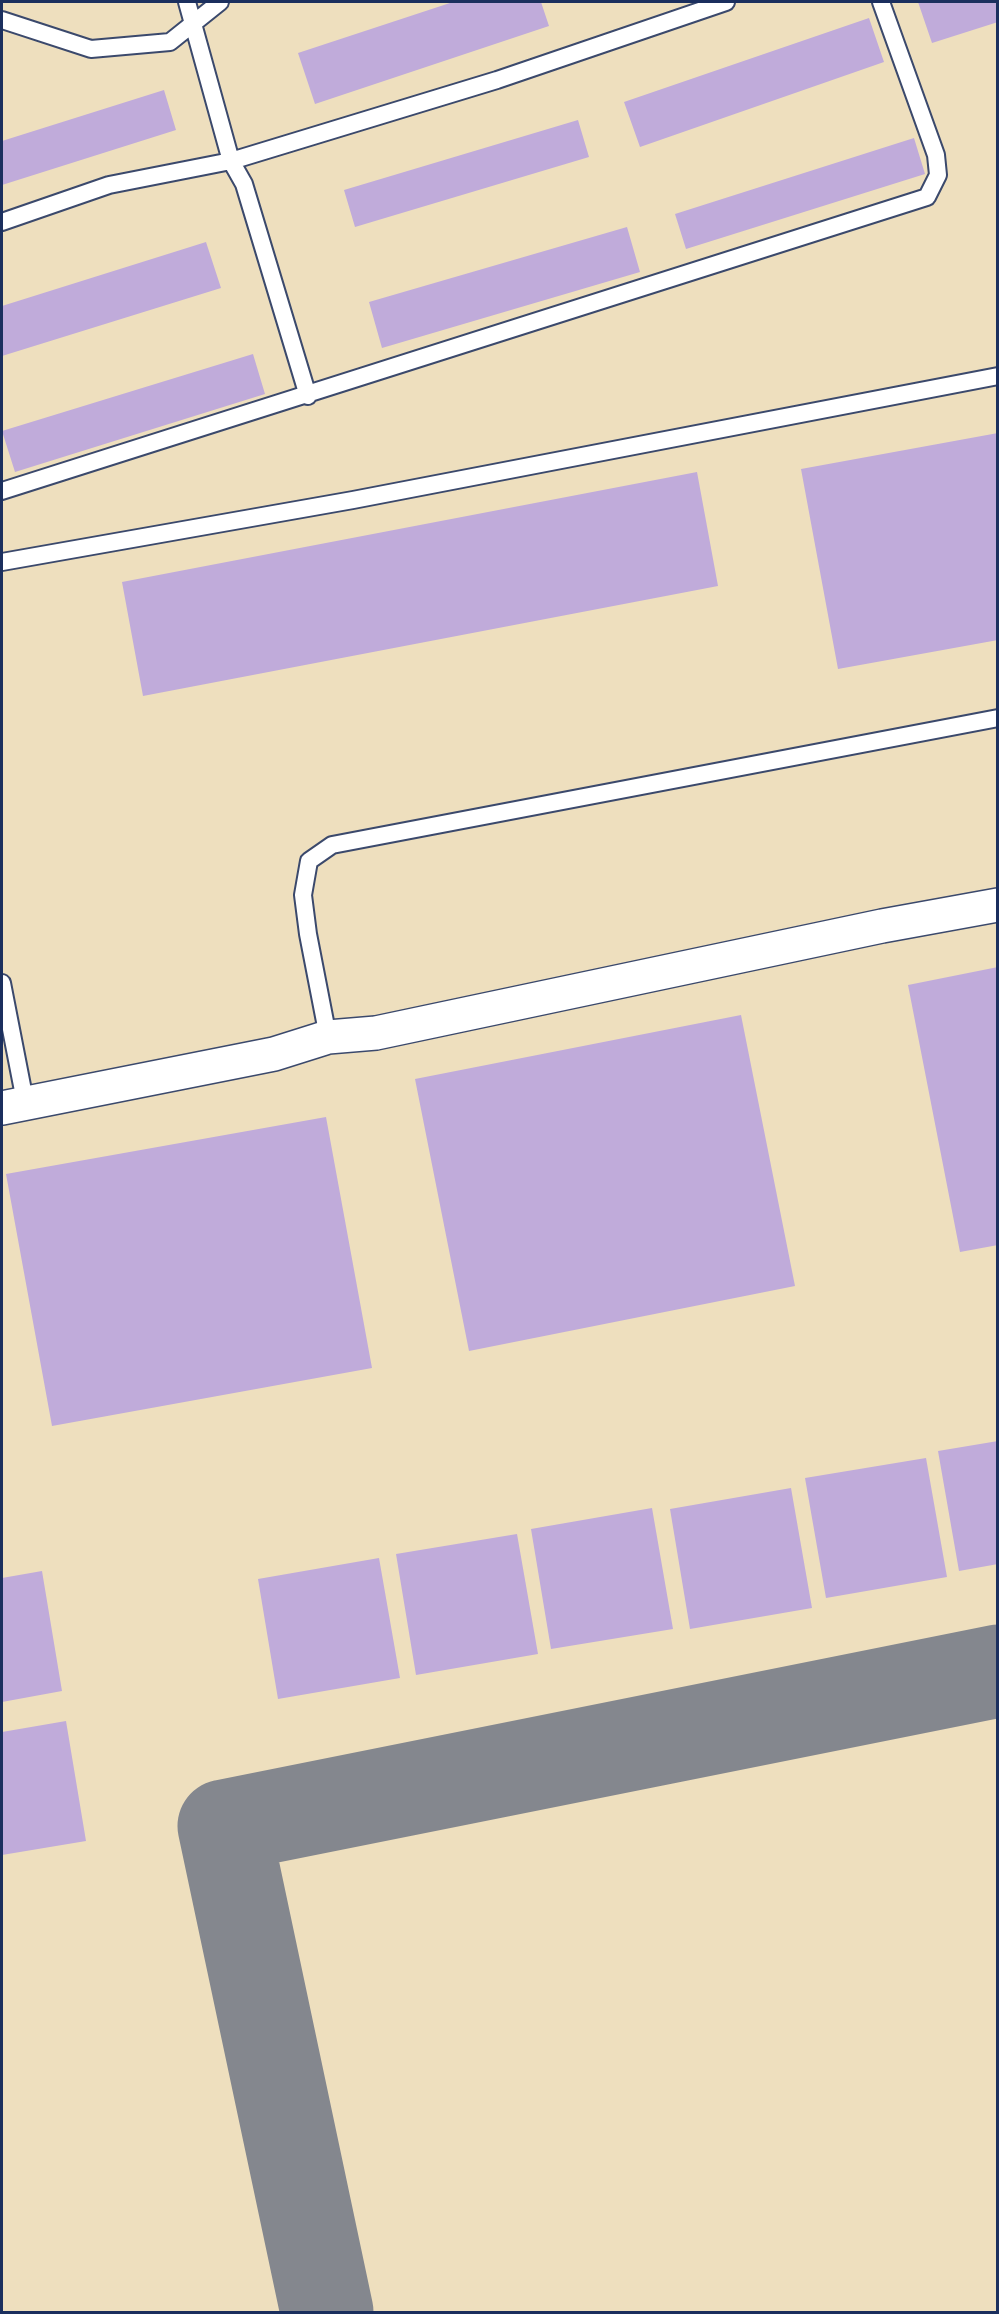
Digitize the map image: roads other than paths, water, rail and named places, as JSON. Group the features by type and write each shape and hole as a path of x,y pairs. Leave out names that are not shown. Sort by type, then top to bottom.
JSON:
{"street":[{"path":"13,1105 274,1054 328,1037 376,1033 882,926 998,905"}],"lane":[{"path":"187,2 231,162 244,184 309,396"},
{"path":"2,20 91,49 170,42 220,2"},
{"path":"2,222 109,185 231,162 497,80 726,2"},
{"path":"2,491 309,396 927,197 938,175 936,155 882,2"},
{"path":"2,562 353,500 998,376"},
{"path":"328,1037 308,934 303,895 309,861 333,845 998,718"},
{"path":"2,983 13,1105"}]}
